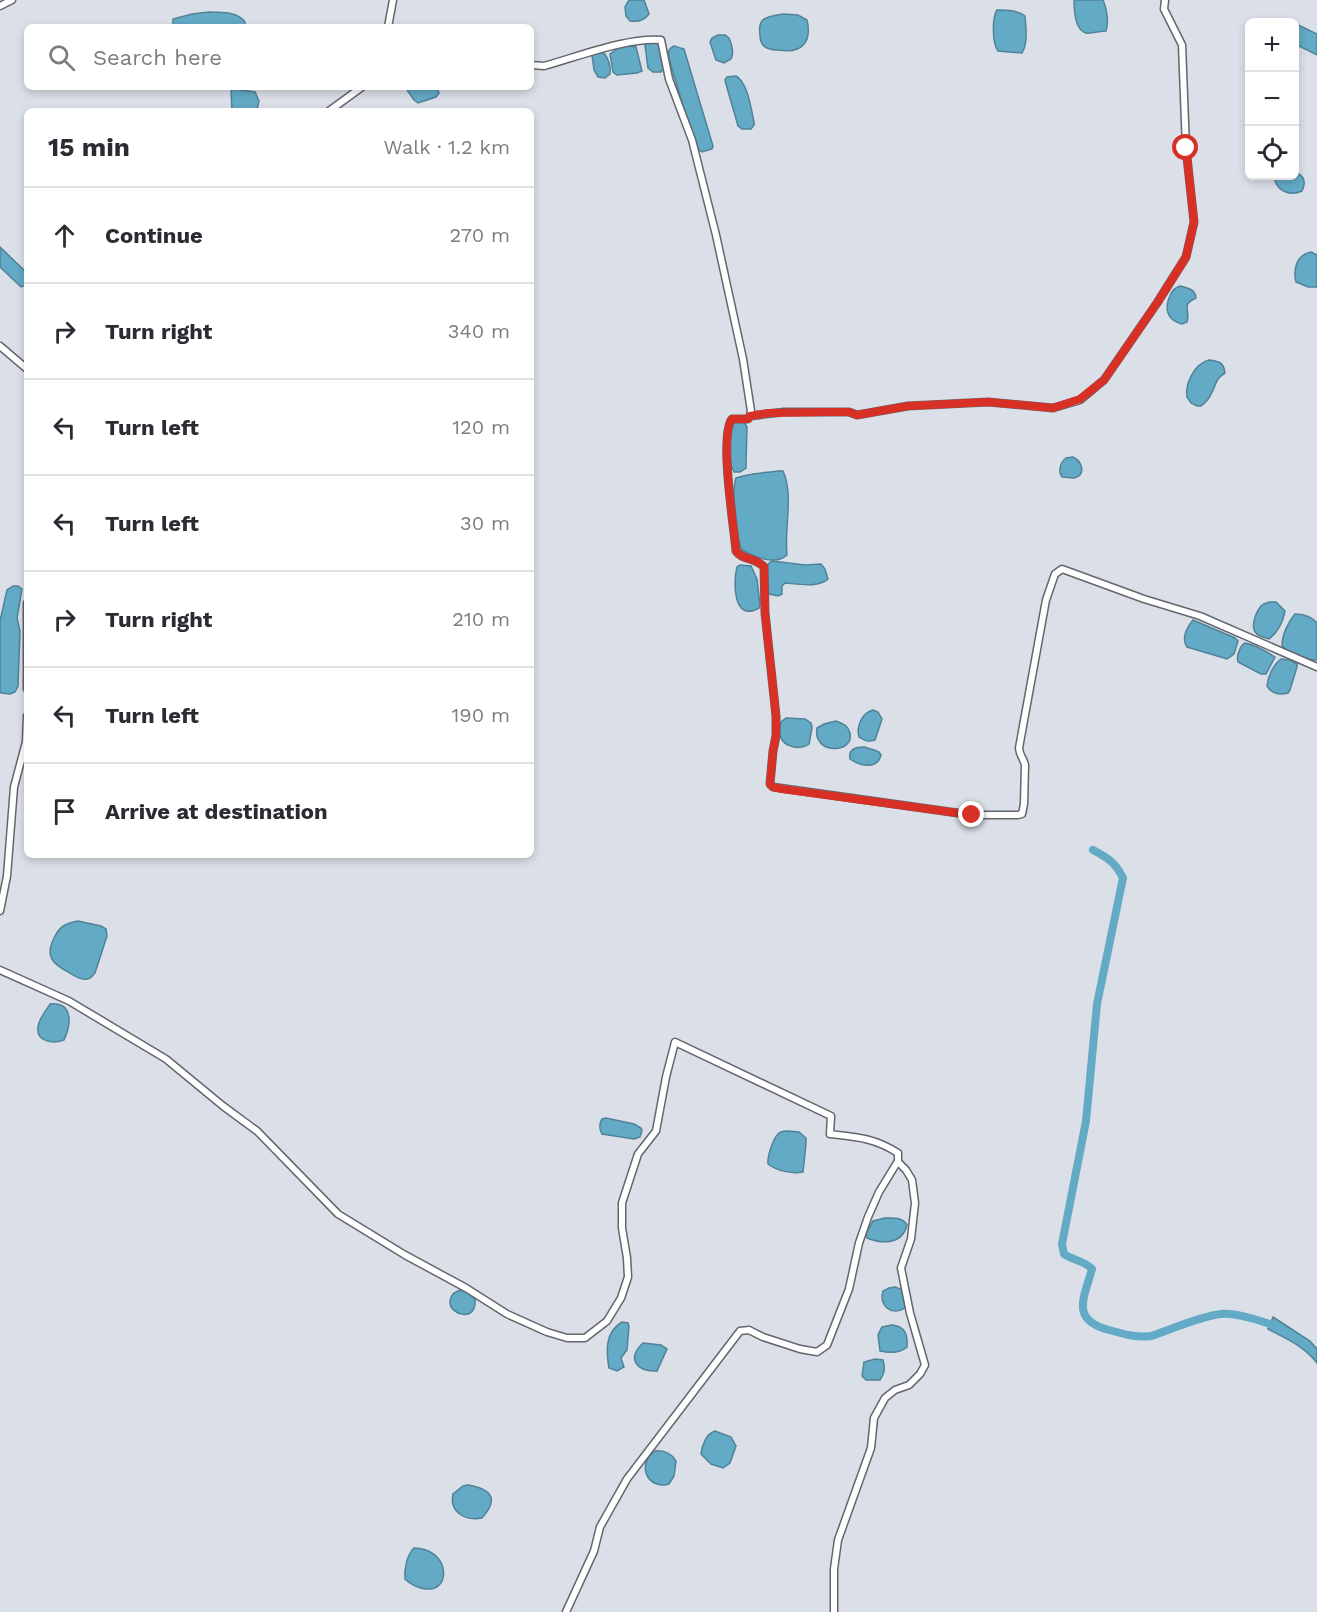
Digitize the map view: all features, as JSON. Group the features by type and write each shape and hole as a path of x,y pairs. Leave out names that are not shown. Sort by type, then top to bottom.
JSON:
{"street":[{"path":"0,6 12,0"},
{"path":"389,24 393,0"},
{"path":"1165,0 1164,9 1182,45 1186,148 1194,222 1186,257 1145,322 1104,380 1080,399 1053,408 988,402 908,406 857,415 849,412 784,412 750,416 748,419 732,419 729,423 728,464 736,551 738,555 760,562 764,567 765,613 776,716 770,784 773,787 972,815 1018,816 1022,814 1025,765 1019,748 1046,600 1055,574 1062,569 1144,599 1200,616 1317,667"},
{"path":"534,65 544,66 622,44 661,39 669,79 692,141 716,235 742,359 750,416"},
{"path":"333,108 359,90"},
{"path":"0,346 24,366"},
{"path":"0,911 7,876 14,787 24,750"},
{"path":"0,970 69,1001 166,1059 257,1131 338,1214 507,1314 547,1332 567,1338 585,1338 607,1321 621,1298 628,1277 622,1228 622,1203 638,1154 656,1131 675,1042 831,1116 830,1134 884,1143 898,1153 898,1162 879,1192 868,1217 859,1243 849,1289 827,1345 817,1352 762,1337 749,1330 740,1331 627,1479 600,1527 594,1551 566,1612"},
{"path":"834,1612 834,1569 838,1540 872,1448 874,1418 885,1398 895,1390 909,1385 925,1365 910,1313 902,1268 911,1239 915,1203 912,1180 898,1162"}],"water":[{"path":"629,0 644,0 649,14 640,20 630,21 626,16 625,7"},
{"path":"1074,0 1103,0 1107,16 1106,31 1086,33 1082,31 1076,19"},
{"path":"997,10 1015,11 1025,16 1026,40 1022,53 998,51 993,30"},
{"path":"229,13 242,18 245,24 173,24 173,19 192,14"},
{"path":"783,14 798,15 807,20 808,35 804,45 799,48 787,51 772,50 765,47 760,39 760,24 765,18"},
{"path":"1299,25 1317,34 1317,55 1299,46"},
{"path":"718,35 725,35 729,38 732,46 731,59 724,63 716,60 710,42"},
{"path":"657,42 663,69 661,72 653,72 648,68 645,45"},
{"path":"628,46 636,47 642,71 617,75 613,72 610,54"},
{"path":"674,46 684,49 712,149 702,152 695,146 669,59 669,51"},
{"path":"604,53 609,64 610,74 605,78 598,77 594,70 592,55"},
{"path":"736,76 743,84 748,97 754,122 751,129 742,129 738,126 728,92 725,80 727,77"},
{"path":"407,90 438,90 436,97 418,103"},
{"path":"231,91 255,92 259,101 257,108 232,108"},
{"path":"1299,174 1304,180 1304,185 1302,191 1290,193 1279,188 1275,181 1299,180"},
{"path":"0,247 24,270 24,286 21,287 0,267"},
{"path":"1311,252 1317,255 1317,287 1308,287 1296,282 1295,277 1295,268 1299,260"},
{"path":"1180,286 1193,291 1196,298 1188,303 1187,322 1182,324 1172,319 1167,309 1171,294 1175,288"},
{"path":"1209,360 1220,363 1225,373 1217,380 1207,401 1197,406 1187,397 1187,386 1195,370"},
{"path":"734,422 744,422 747,427 746,468 740,472 734,472 729,454 730,433"},
{"path":"1073,457 1081,465 1082,471 1074,478 1062,477 1060,470 1062,462 1066,458"},
{"path":"783,471 788,490 787,555 777,560 759,558 742,550 735,514 736,478"},
{"path":"772,561 805,565 821,564 828,579 819,584 785,583 782,586 782,594 778,596 769,594 767,589 768,564"},
{"path":"751,566 757,579 760,604 759,608 750,611 740,606 735,591 737,567"},
{"path":"13,586 22,589 17,618 20,631 18,686 15,692 10,694 0,691 0,621 7,590"},
{"path":"1276,602 1285,611 1280,626 1269,639 1257,634 1254,630 1254,623 1261,606"},
{"path":"1295,614 1307,616 1317,623 1317,660 1298,657 1282,646 1286,629"},
{"path":"1193,620 1235,638 1238,641 1234,654 1227,659 1187,647 1185,636"},
{"path":"1245,643 1260,648 1275,657 1266,674 1261,674 1238,662 1239,651"},
{"path":"1281,659 1297,664 1290,690 1282,694 1274,692 1267,686 1271,671"},
{"path":"873,710 878,712 882,719 875,740 867,741 859,737 859,724 866,714"},
{"path":"786,718 805,719 811,723 809,744 793,747 782,740 780,725"},
{"path":"836,721 848,728 850,740 846,745 834,749 821,743 817,737 817,728"},
{"path":"864,747 879,752 881,755 876,763 863,765 850,759 853,749"},
{"path":"78,921 101,926 106,929 107,936 95,973 86,979 79,978 54,963 50,954 52,943 59,930 67,924"},
{"path":"50,1004 63,1007 69,1016 64,1040 46,1041 38,1032 40,1021"},
{"path":"606,1118 634,1124 642,1130 640,1137 634,1139 602,1134 600,1123"},
{"path":"787,1131 799,1132 806,1138 803,1172 785,1171 768,1164 769,1153 776,1136"},
{"path":"898,1218 905,1222 907,1225 901,1236 885,1242 867,1238 866,1234 873,1221"},
{"path":"895,1287 903,1290 906,1300 905,1308 895,1311 884,1305 882,1296 883,1291"},
{"path":"460,1290 468,1292 475,1299 472,1312 468,1314 458,1313 451,1306 452,1296"},
{"path":"1273,1317 1310,1341 1317,1349 1317,1363 1301,1347 1268,1329"},
{"path":"622,1322 628,1323 629,1326 627,1350 621,1358 624,1367 617,1371 609,1368 607,1349 612,1331"},
{"path":"892,1325 903,1329 907,1347 897,1352 880,1351 878,1335 882,1327"},
{"path":"643,1343 661,1345 667,1349 657,1371 644,1369 636,1363 635,1354"},
{"path":"875,1359 883,1360 883,1375 880,1380 866,1380 862,1376 864,1362"},
{"path":"715,1431 731,1437 736,1446 730,1463 723,1468 711,1464 701,1454 705,1440"},
{"path":"655,1451 667,1453 676,1461 674,1476 669,1484 655,1483 647,1475 646,1462"},
{"path":"468,1485 483,1489 490,1496 490,1505 482,1518 465,1517 456,1511 452,1501 453,1494"},
{"path":"414,1548 426,1550 440,1562 443,1577 435,1588 420,1588 405,1579 406,1562"}],"waterway":[{"path":"1093,850 1111,861 1123,878 1097,1004 1086,1121 1062,1244 1064,1254 1092,1269 1084,1298 1084,1314 1097,1326 1140,1336 1153,1336 1194,1320 1221,1314 1234,1314 1279,1328"}],"route":[{"path":"972,815 782,789 770,784 776,716 765,613 764,567 760,562 738,555 736,551 728,464 727,430 729,423 732,419 748,419 750,416 768,413 849,412 857,415 908,406 988,402 1053,408 1080,399 1104,380 1186,257 1194,222 1186,148"}]}
